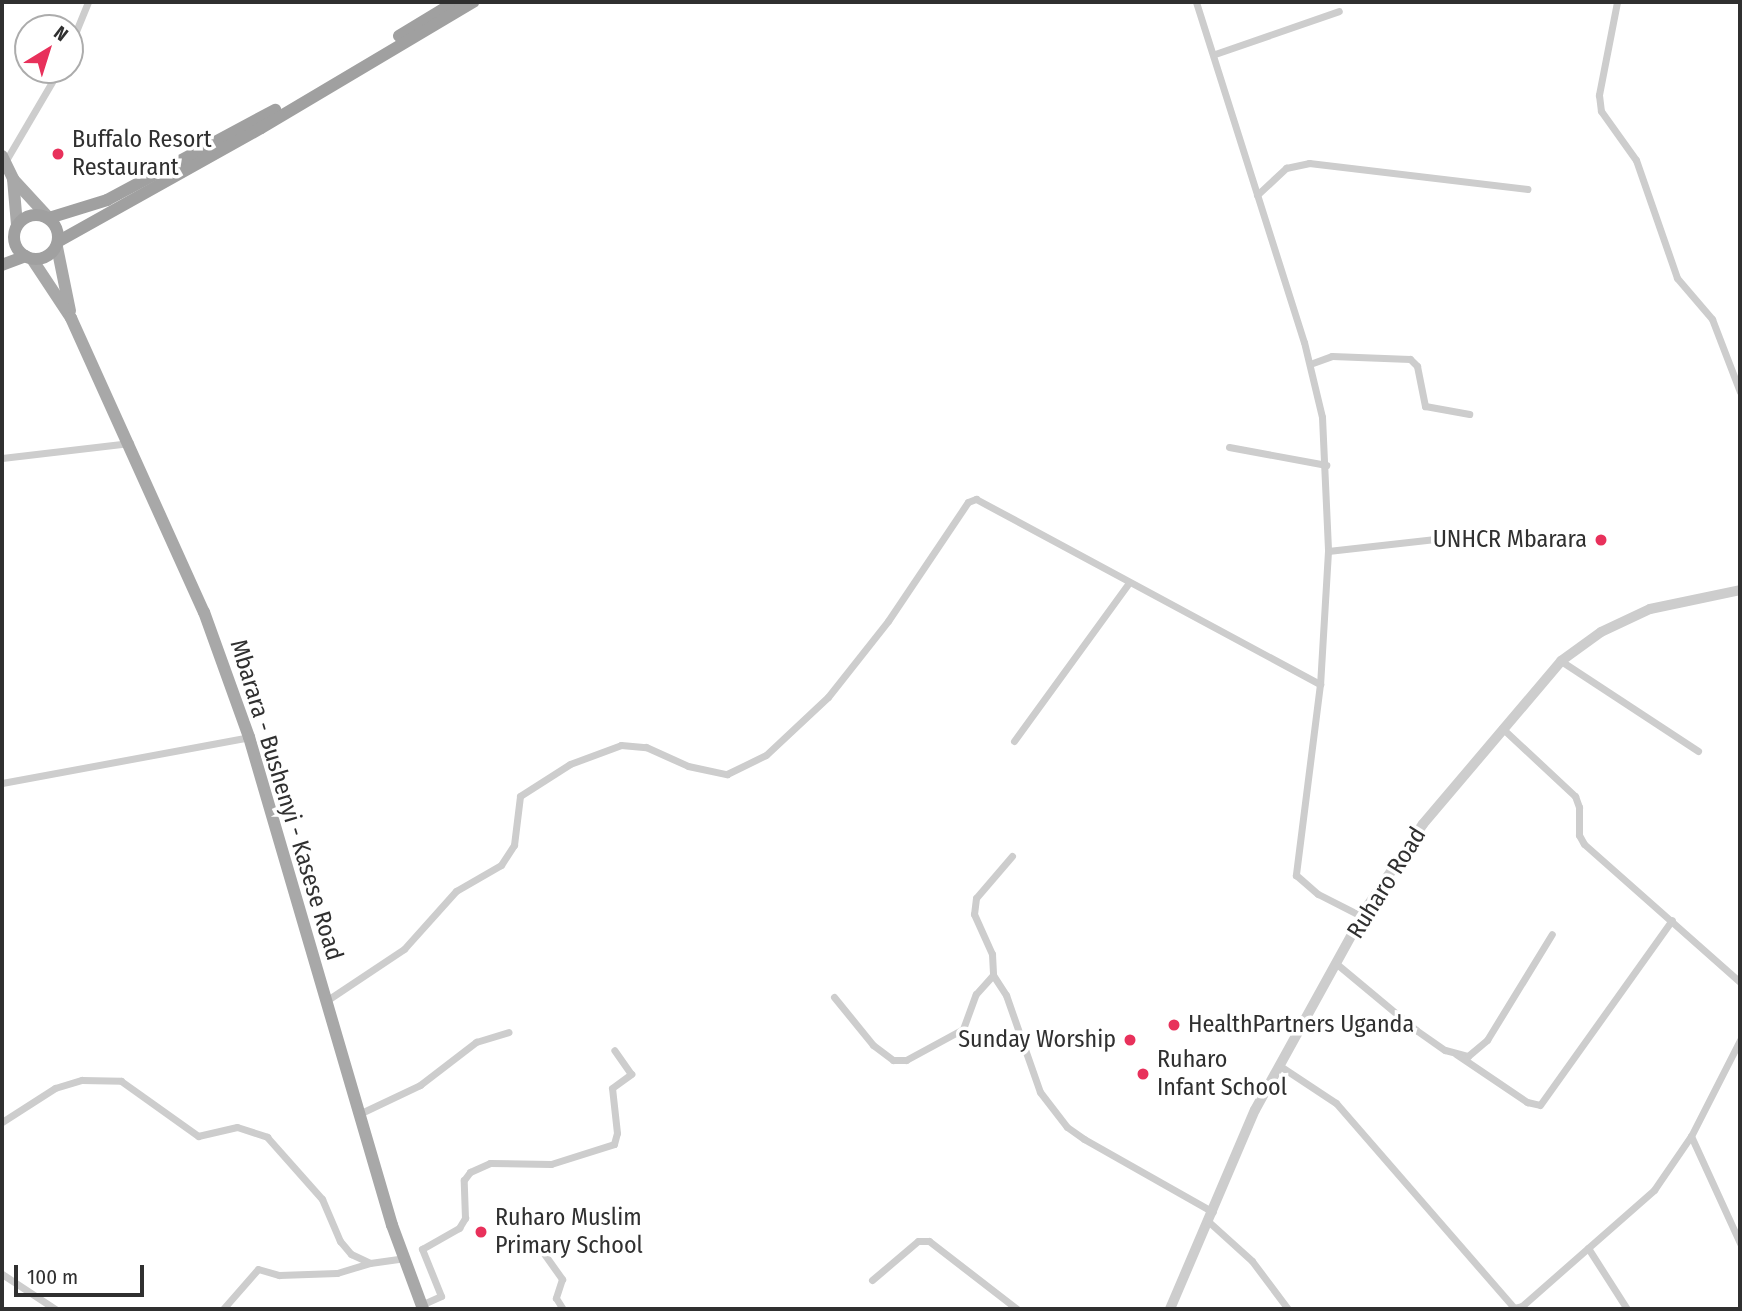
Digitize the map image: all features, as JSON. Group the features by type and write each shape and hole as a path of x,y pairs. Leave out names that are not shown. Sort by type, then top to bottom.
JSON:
{"highway":[{"path":"2,243 35,215 48,218 107,200 231,135 455,2"},
{"path":"2,265 28,257 46,257 58,244 473,2"},
{"path":"48,218 57,228 58,244"},
{"path":"16,230 28,257"}],"main road":[{"path":"3,159 13,179 48,218"},
{"path":"13,179 16,230"},
{"name":"Mbarara - Bushenyi - Kasese Road","path":"58,244 71,318"},
{"name":"Mbarara - Bushenyi - Kasese Road","path":"28,257 71,318 131,442 204,612 249,737 359,1115 422,1307"}],"street":[{"path":"1196,2 1215,54 1256,195 1310,364 1326,465 1328,551 1320,684 1296,875 1318,894 1363,916"},
{"path":"1617,2 1599,95 1601,111 1636,160 1677,278 1712,319 1740,392"},
{"path":"1215,54 1339,11"},
{"path":"3,159 50,84"},
{"path":"1256,195 1286,168 1309,163 1527,189"},
{"path":"1310,364 1332,356 1410,359 1418,366 1424,406 1469,414"},
{"path":"2,458 131,442"},
{"path":"1229,447 1326,465"},
{"path":"326,1001 404,949 456,891 501,865 514,845 520,796 570,764 621,745 646,747 688,766 727,774 766,755 828,697 888,621 971,500 982,500 1128,584 1320,684"},
{"path":"1328,551 1471,535"},
{"path":"1014,741 1128,584"},
{"name":"Ruharo Road","path":"1170,1309 1255,1110 1393,864 1502,727 1561,661 1601,632 1650,609 1740,590"},
{"path":"1561,661 1698,751"},
{"path":"1502,727 1575,796 1580,838 1740,982"},
{"path":"2,783 249,737"},
{"path":"1012,856 974,906 992,954 993,975 1006,995 1040,1092 1067,1127 1211,1217 1252,1261 1288,1309"},
{"path":"1338,965 1405,1022 1527,1102 1540,1105 1672,920"},
{"path":"1456,1054 1475,1053 1487,1040 1552,934"},
{"path":"834,998 873,1045 893,1059 906,1060 962,1029 976,993 993,975"},
{"path":"359,1115 420,1085 476,1042 508,1032"},
{"path":"1280,1066 1336,1103 1511,1306 1522,1306 1654,1190 1691,1136 1740,1040"},
{"path":"422,1307 441,1296 422,1249 459,1228 465,1218 464,1180 470,1171 489,1163 551,1164 614,1144 617,1133 612,1087 631,1074 614,1050"},
{"path":"2,1122 55,1088 109,1079 134,1086 198,1136 237,1127 253,1129 267,1137 300,1170 322,1199 340,1241 370,1264"},
{"path":"1691,1136 1740,1243"},
{"path":"535,1241 562,1279 556,1297 563,1309"},
{"path":"872,1280 918,1241 929,1241 1017,1309"},
{"path":"1588,1248 1627,1309"},
{"path":"223,1309 258,1269 279,1275 337,1273 404,1258"},
{"path":"2,1274 55,1309"}],"place":[{"name":"Buffalo Resort Restaurant","path":"58,154"},
{"name":"UNHCR Mbarara","path":"1601,540"},
{"name":"HealthPartners Uganda","path":"1174,1025"},
{"name":"Sunday Worship","path":"1130,1040"},
{"name":"Ruharo Infant School","path":"1143,1074"},
{"name":"Ruharo Muslim Primary School","path":"481,1232"}]}
